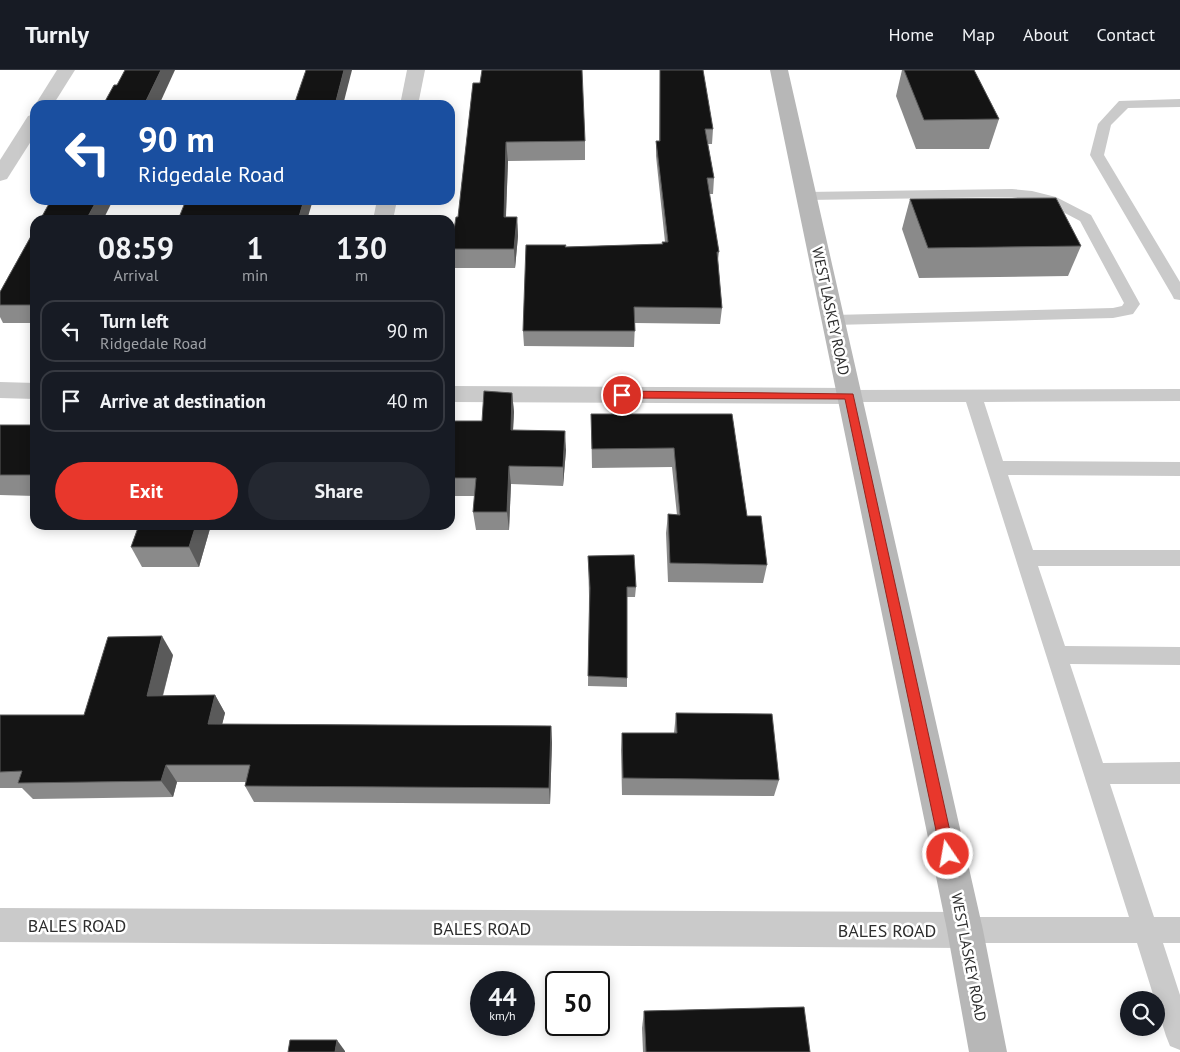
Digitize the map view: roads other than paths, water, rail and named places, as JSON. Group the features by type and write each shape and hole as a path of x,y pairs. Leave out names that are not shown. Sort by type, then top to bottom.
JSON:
{"main road":[{"name":"WEST LASKEY ROAD","path":"779,70 965,930 988,1052"}],"street":[{"path":"47,100 66,70"},
{"path":"410,100 416,70"},
{"path":"0,175 30,128"},
{"path":"0,390 30,391"},
{"path":"455,394 850,396"},
{"name":"BALES ROAD","path":"0,925 965,930"}],"lane":[{"path":"1180,103 1124,104 1105,124 1097,155 1180,295"},
{"path":"806,196 1012,193 1033,194 1052,200 1073,209 1086,218 1132,304 1127,310 1113,313 833,320"},
{"path":"850,396 1180,395"},
{"path":"973,396 1180,1036"},
{"path":"997,468 1180,469"},
{"path":"1026,558 1180,558"},
{"path":"1057,656 1180,656"},
{"path":"1096,774 1180,773"},
{"path":"965,930 1180,930"}]}
